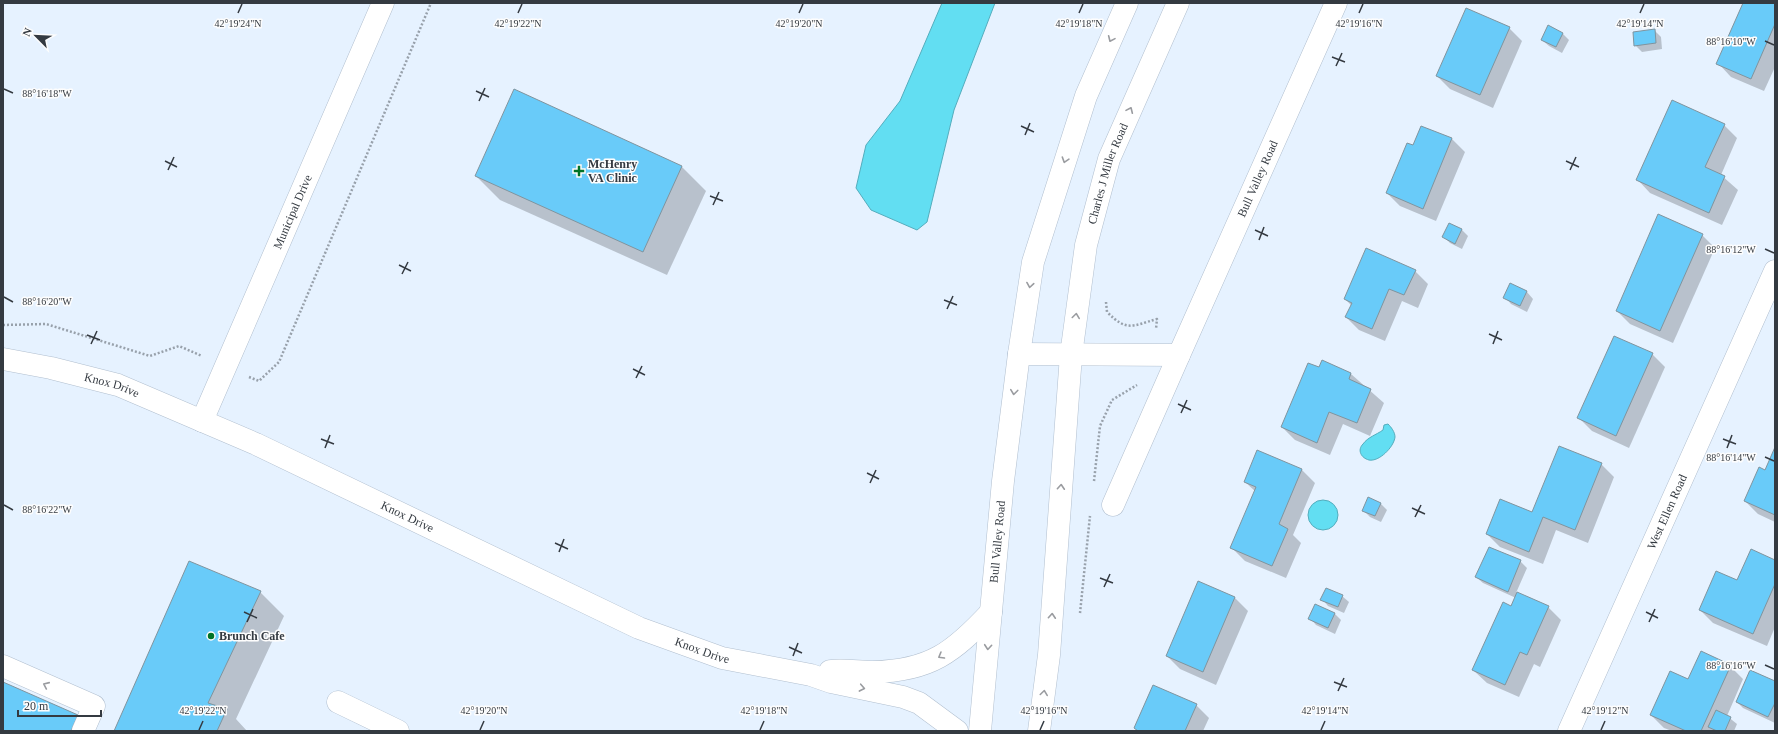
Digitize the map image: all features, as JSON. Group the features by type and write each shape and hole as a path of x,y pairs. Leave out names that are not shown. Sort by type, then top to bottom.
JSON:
{"street":[{"name":"Municipal Drive","path":"202,421 383,3"},
{"name":"Bull Valley Road","path":"980,731 1003,481 1019,354 1033,262 1086,96 1126,3"},
{"name":"Charles J Miller Road","path":"1071,355 1086,245 1109,159 1178,3"},
{"name":"Bull Valley Road","path":"1113,505 1336,3"},
{"name":"West Ellen Road","path":"1569,731 1775,271"},
{"path":"1019,354 1179,355"},
{"path":"1039,731 1049,655 1071,355"},
{"name":"Knox Drive","path":"3,359 51,368 118,385 256,444 639,628 722,658 811,675 831,682 888,693 919,703 957,731"},
{"name":"Knox Drive","path":"811,675 834,670 874,672 916,667 941,657 956,647 969,636 991,612"},
{"path":"3,666 94,706 83,731"},
{"path":"338,702 398,731"}],"water":[{"path":"942,3 995,3 954,110 927,222 917,230 871,210 856,188 866,145 900,101"},
{"path":"1388,424 1394,431 1395,437 1392,445 1377,459 1369,460 1364,458 1360,451 1361,446 1367,440 1383,430 1384,425"},
{"path":"1323,500 1334,504 1338,515 1334,526 1323,530 1312,526 1308,515 1312,504"}],"building":[{"path":"1743,3 1775,3 1775,24 1751,79 1716,64"},
{"path":"1466,8 1510,27 1480,95 1436,76"},
{"path":"1548,25 1563,33 1556,47 1541,40"},
{"path":"1655,29 1656,43 1634,46 1633,32"},
{"name":"McHenry VA Clinic","path":"514,89 682,166 643,252 475,176"},
{"path":"1672,100 1725,124 1705,167 1725,176 1709,213 1636,180"},
{"path":"1421,126 1452,138 1423,209 1386,193 1407,143 1413,145"},
{"path":"1658,214 1703,234 1660,331 1616,311"},
{"path":"1449,223 1462,229 1455,244 1442,237"},
{"path":"1366,248 1416,270 1404,295 1389,289 1372,329 1345,317 1352,303 1344,299"},
{"path":"1510,283 1527,291 1520,306 1503,298"},
{"path":"1614,336 1653,353 1616,436 1577,418"},
{"path":"1322,360 1351,373 1349,379 1371,389 1357,423 1329,412 1317,443 1281,427 1308,363 1319,367"},
{"path":"1559,446 1602,463 1575,530 1543,517 1529,552 1486,534 1500,499 1532,512"},
{"path":"1775,447 1775,515 1744,501 1759,467 1765,470"},
{"path":"1257,450 1302,469 1279,524 1288,529 1272,566 1230,548 1256,487 1244,482"},
{"path":"1368,497 1381,503 1375,516 1362,511"},
{"path":"1489,547 1521,560 1508,592 1475,577"},
{"path":"1751,549 1775,560 1775,584 1753,634 1699,610 1716,571 1737,580"},
{"path":"189,561 261,591 208,703 227,709 217,731 114,731"},
{"path":"1198,581 1235,597 1203,672 1166,656"},
{"path":"1326,588 1343,595 1338,607 1320,600"},
{"path":"1517,592 1549,606 1527,655 1520,652 1505,685 1472,670 1503,602 1511,606"},
{"path":"1315,604 1335,613 1328,628 1308,619"},
{"path":"1701,651 1731,665 1701,731 1686,731 1650,715 1670,671 1688,679"},
{"path":"1750,670 1775,681 1775,703 1768,717 1736,702"},
{"path":"3,682 78,715 71,731 3,731"},
{"path":"1153,685 1197,704 1185,731 1138,731 1134,728"},
{"path":"1716,710 1731,717 1725,731 1717,731 1708,727"}],"place":[{"name":"McHenry VA Clinic","path":"579,171"},
{"name":"Brunch Cafe","path":"211,636"}]}
